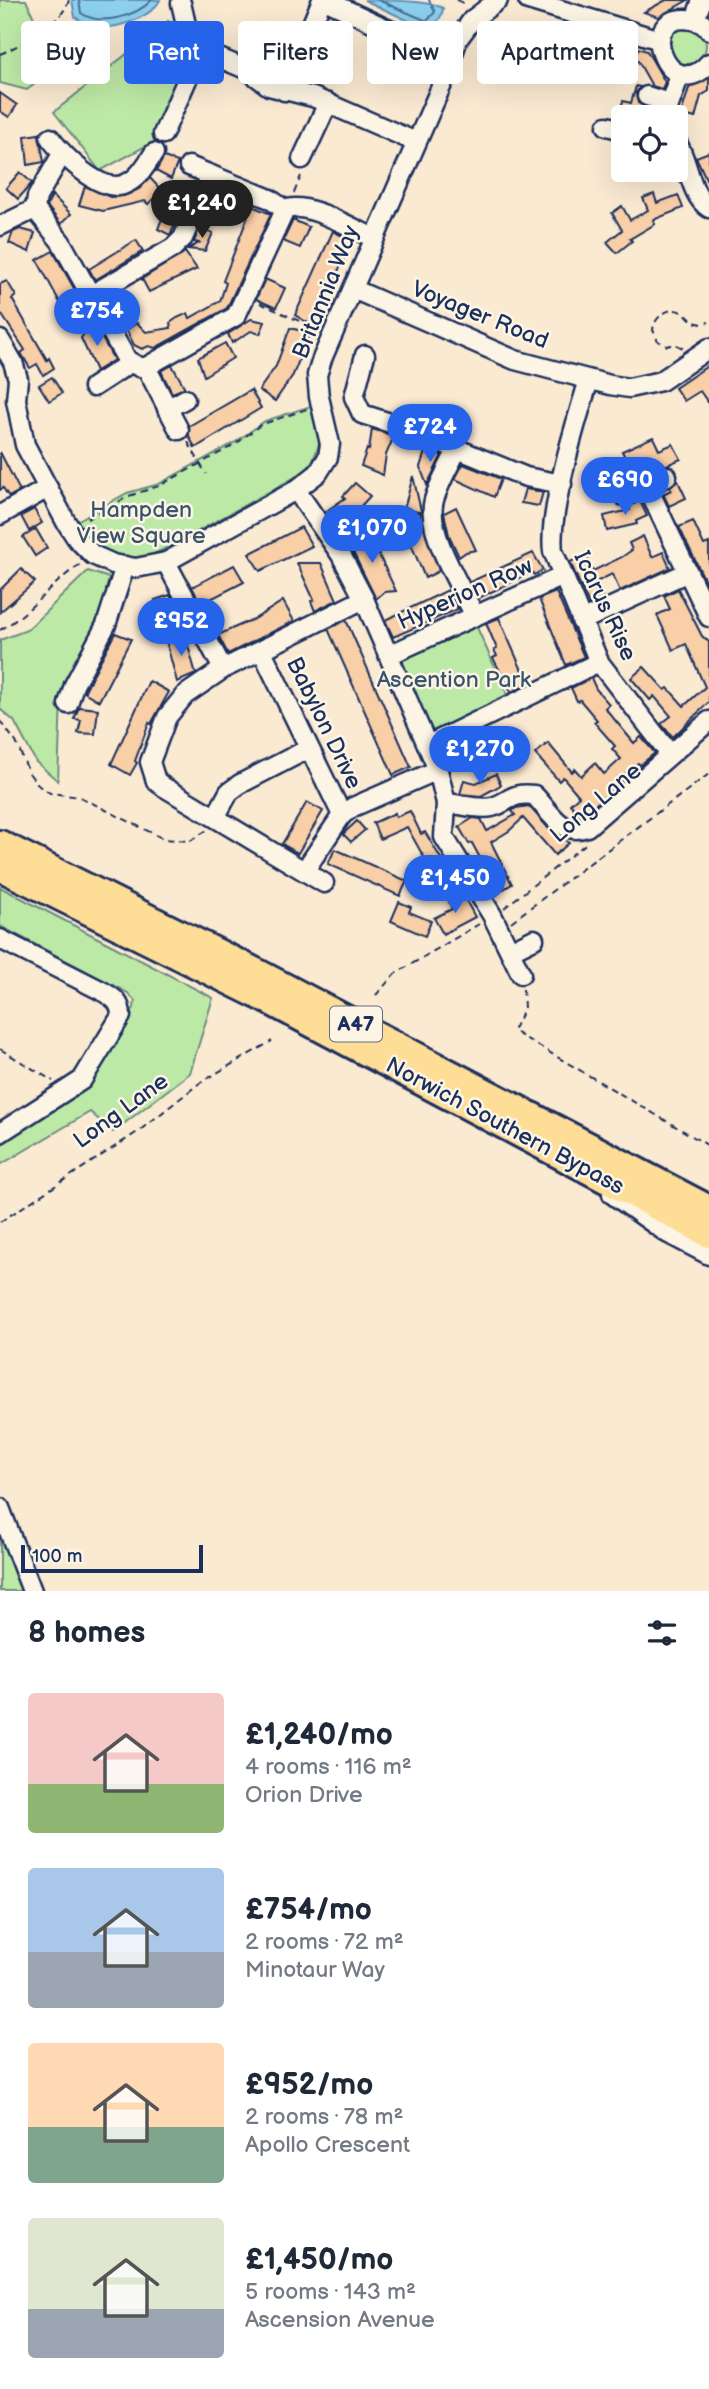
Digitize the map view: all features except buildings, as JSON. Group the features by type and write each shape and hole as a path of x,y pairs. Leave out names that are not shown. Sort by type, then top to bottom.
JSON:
{"highway":[{"name":"Norwich Southern Bypass","path":"1,862 709,1234"},
{"name":"Norwich Southern Bypass","path":"1,862 258,973 709,1209"}],"street":[{"path":"284,91 324,0 371,21"},
{"name":"Britannia Way","path":"93,555 125,566 150,567 166,562 296,490 318,473 328,457 329,432 319,397 317,375 322,359 444,79 458,39 472,20 498,0"},
{"path":"528,0 564,5 660,40"},
{"path":"702,0 702,25 680,19 667,27 660,40 660,54 667,66 680,74 694,74 709,63"},
{"path":"181,3 185,21"},
{"path":"224,60 248,70 269,86 328,103 416,142"},
{"path":"669,105 680,74"},
{"path":"163,134 184,84"},
{"path":"647,96 660,105"},
{"path":"302,159 328,103"},
{"path":"50,138 62,154 82,172 108,184 123,185 142,173 154,153"},
{"path":"62,154 37,198 35,209 61,242 91,295 179,430"},
{"path":"189,166 270,199 285,210"},
{"path":"688,168 700,200 709,208"},
{"path":"91,295 178,243 183,238 211,175"},
{"path":"93,387 236,316 285,210 292,207 308,209 374,238"},
{"path":"0,226 35,209"},
{"name":"Voyager Road","path":"353,289 515,360 629,388 661,381 709,348"},
{"path":"0,340 13,362 18,379 8,402 26,445 77,539 93,555"},
{"path":"365,355 354,397 362,414 406,428 526,477 562,484"},
{"name":"Icarus Rise","path":"589,380 551,539 562,577 599,662 670,754"},
{"path":"167,409 185,399"},
{"path":"457,450 434,501 432,517 438,537 475,616"},
{"path":"624,496 667,477"},
{"path":"647,486 709,617"},
{"path":"0,515 48,488"},
{"path":"296,490 307,510 341,555 364,598 438,770 446,803 444,837 495,923 521,978"},
{"path":"166,562 223,669"},
{"path":"68,704 74,685 106,625 125,566"},
{"path":"581,621 688,572"},
{"name":"Hyperion Row","path":"389,655 562,577"},
{"path":"324,883 156,781 150,762 167,717 175,705 194,688 223,669 364,598"},
{"name":"Babylon Drive","path":"262,651 342,815"},
{"path":"428,745 599,662"},
{"path":"446,803 492,807 510,796 521,793 534,795 553,819 563,827 576,831 587,827 709,721"},
{"path":"216,816 229,792 308,749"},
{"path":"305,870 342,815 353,807 438,770"},
{"path":"0,939 102,991 116,999 121,1007 121,1016 82,1080 0,1133"},
{"path":"510,951 534,939"},
{"path":"559,1155 667,1233 709,1255"},
{"path":"0,1508 32,1591"}],"path":[{"path":"0,54 22,44 62,15 69,0"},
{"path":"457,0 467,4"},
{"path":"246,298 320,330"},
{"path":"692,360 679,345 667,346 658,341 653,325 664,313 675,310 683,312 695,322 709,322"},
{"path":"87,519 129,496 159,486 236,444 260,425 308,409"},
{"path":"179,430 206,474"},
{"path":"0,630 20,619 60,577 93,555"},
{"path":"0,721 16,742 29,774 38,786 50,793 80,797 164,839 178,842 190,841 204,834 216,816"},
{"path":"495,923 585,869 709,774"},
{"name":"Long Lane","path":"376,995 395,974 495,923 520,897 593,838"},
{"path":"521,978 524,1008 513,1031 709,1146"},
{"name":"Long Lane","path":"0,1222 139,1131 201,1082 272,1041"},
{"path":"0,1049 57,1083"}],"green space":[{"path":"0,0 26,0 35,21 21,21 21,84 35,84 27,90 0,83"},
{"path":"687,26 701,31 706,45 701,59 687,64 673,59 668,45 673,31"},
{"path":"124,56 124,84 180,84 155,141 100,171 54,112 89,84 110,84 110,67"},
{"name":"Hampden View Square","path":"314,405 319,440 316,454 306,471 175,544 143,559 118,557 96,546 75,522 127,493 159,484 234,443 265,421"},
{"path":"88,571 109,578 102,610 88,647 61,698 58,781 36,762 14,721 0,709 0,640 27,630"},
{"name":"Ascention Park","path":"475,623 510,701 431,738 398,659"},
{"path":"0,887 213,998 190,1073 113,1132 90,1112 0,1165 0,1142 88,1087 134,1008 135,1001 128,993 0,926"},
{"path":"0,1527 25,1591 0,1591"}],"water":[{"path":"72,0 160,0 141,17 112,27 110,21 81,21 75,17"},
{"path":"364,0 417,2 443,8 438,21 409,21"}]}
